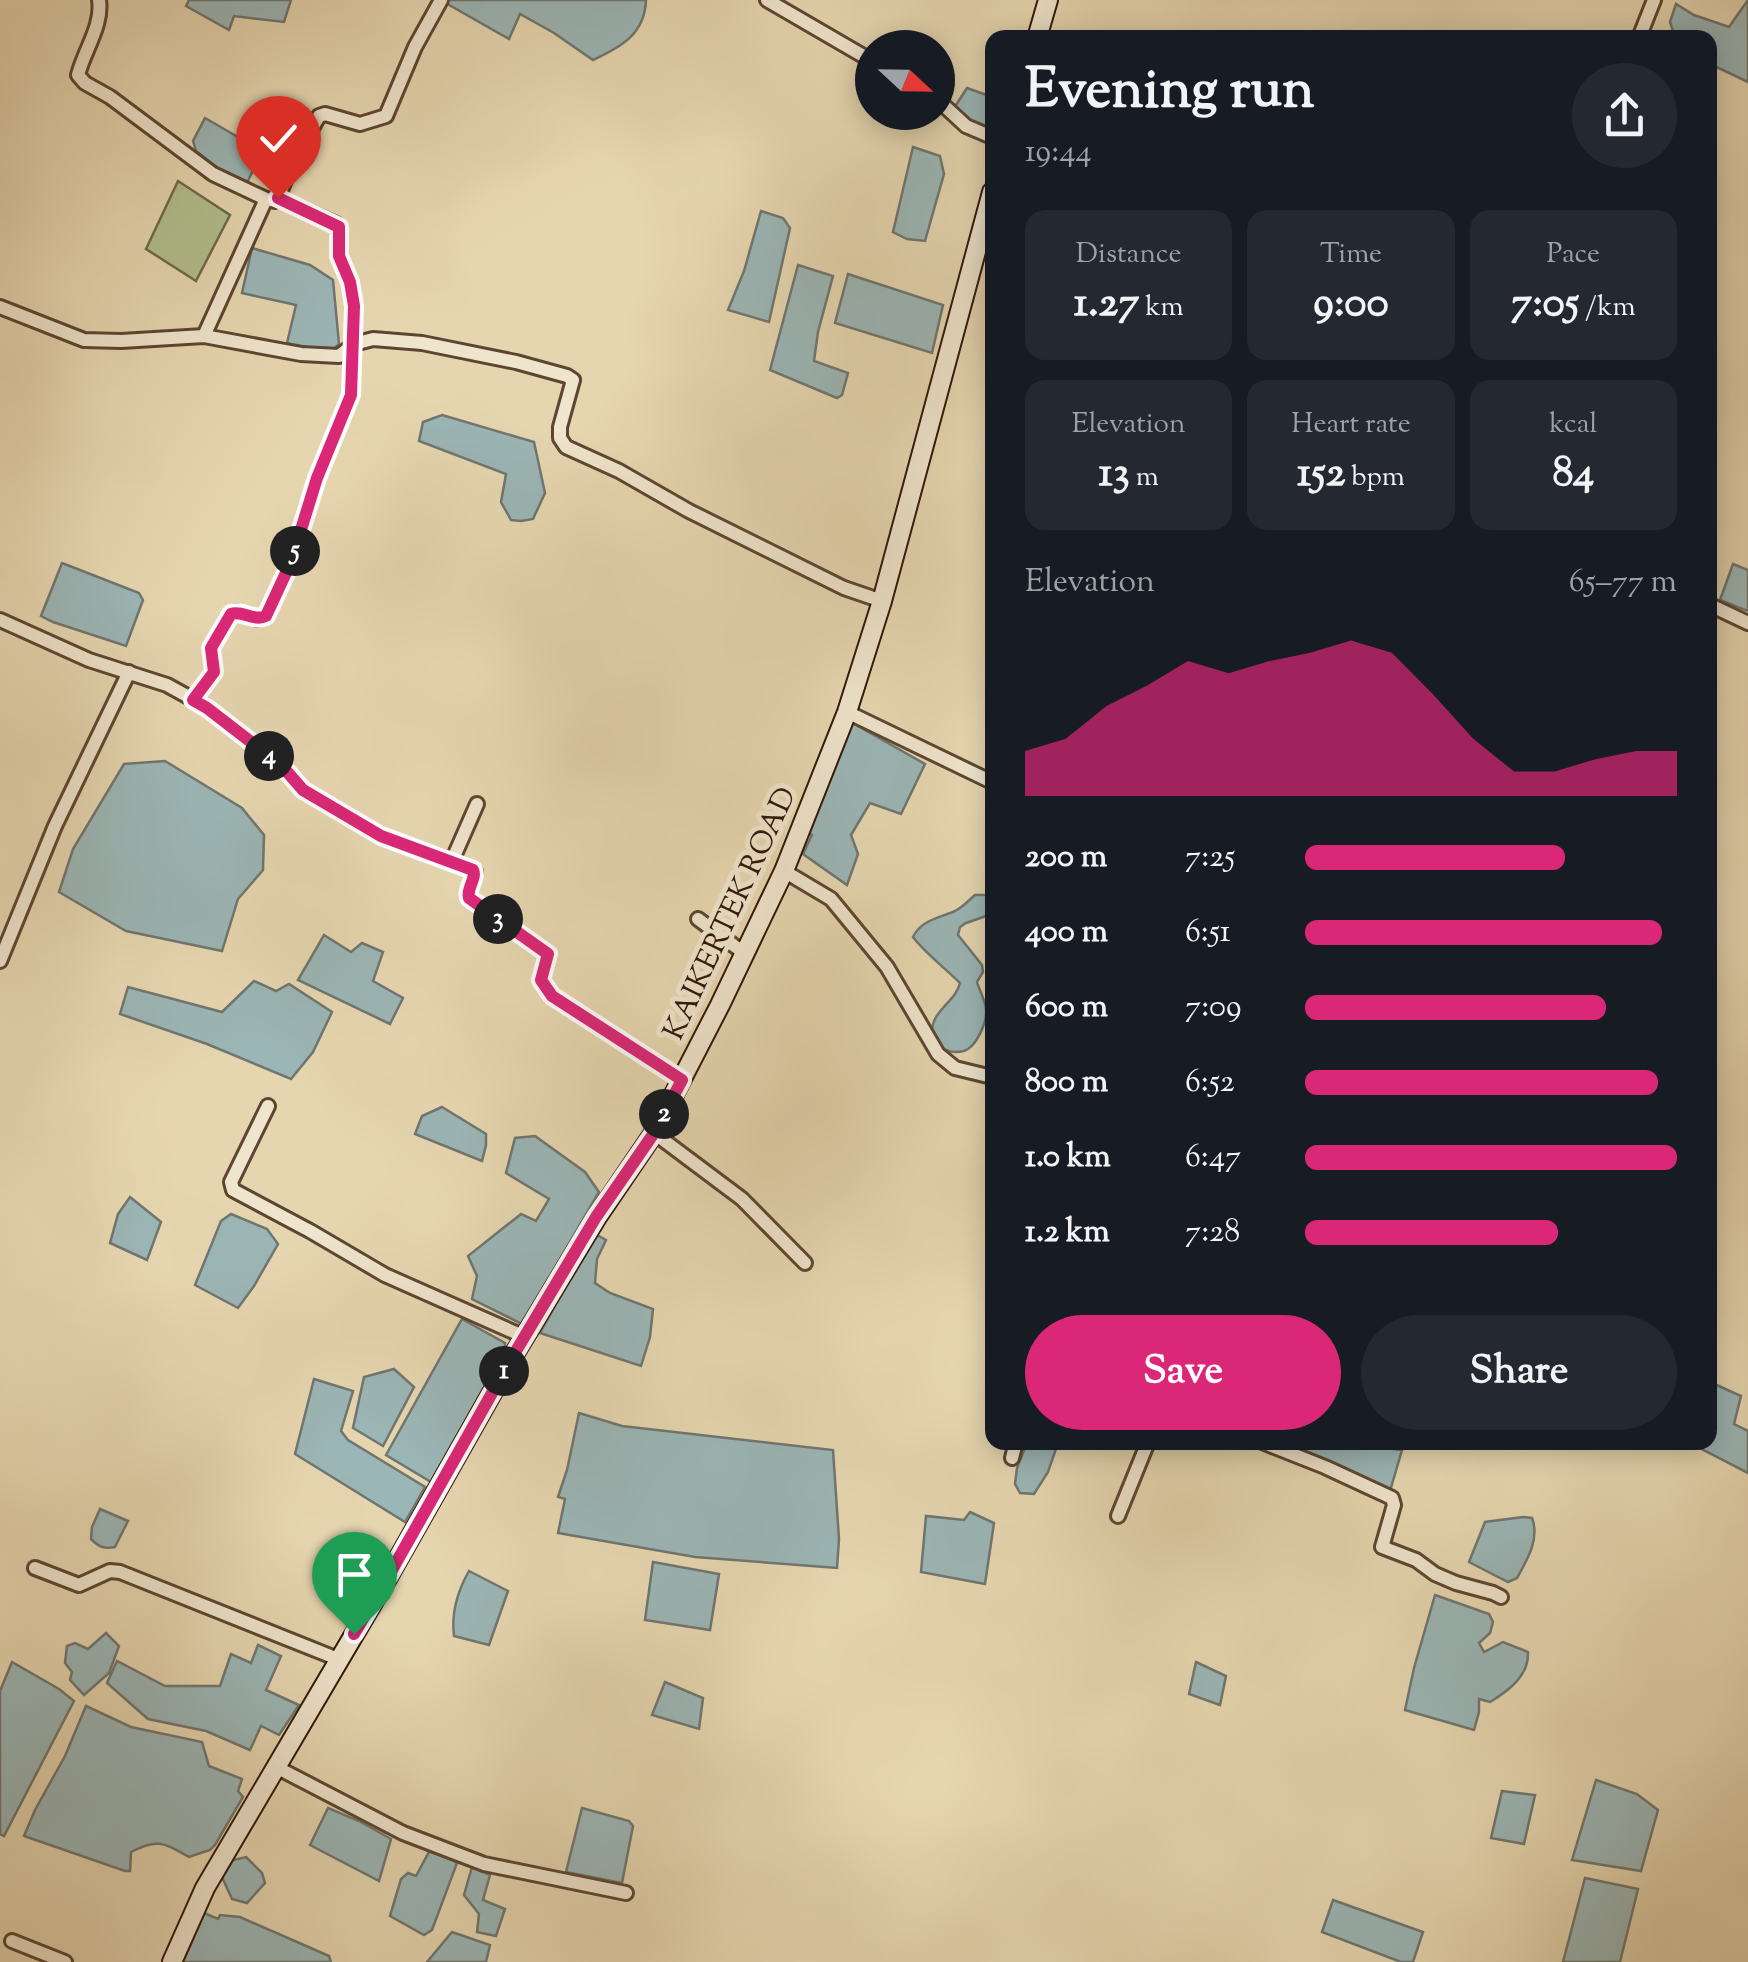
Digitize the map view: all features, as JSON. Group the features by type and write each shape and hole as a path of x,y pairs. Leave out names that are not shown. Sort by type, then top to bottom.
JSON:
{"main road":[{"path":"1039,30 1048,0"},
{"name":"KAIKERTEK ROAD","path":"172,1962 205,1888 524,1337 596,1217 654,1133 784,871 846,712 882,600 985,218"}],"street":[{"path":"99,0 100,8 78,76 213,174 339,227 339,256 350,282 354,306 351,395 317,478 291,562 266,616 257,619 236,612 227,619 211,648 214,672 193,700"},
{"path":"204,336 272,198 319,116 325,114 360,124 386,116 415,47 441,0"},
{"path":"767,0 855,50"},
{"path":"1642,30 1654,0"},
{"path":"955,116 966,126 985,134"},
{"path":"0,307 84,340 204,336 301,354 339,356 354,344 373,338 422,343 567,376 573,380 560,427 560,438 566,447 844,588 882,600"},
{"path":"1717,608 1748,623"},
{"path":"0,620 89,660 166,685 207,708 282,766 303,790 381,836 475,872 469,898 548,954 541,980 552,996 682,1080"},
{"path":"0,961 56,826 129,672"},
{"path":"846,712 985,779"},
{"path":"452,860 477,804"},
{"path":"784,871 831,899 888,968 938,1054 955,1068 985,1075"},
{"path":"698,919 744,953"},
{"path":"268,1106 231,1182 233,1190 385,1275 524,1337"},
{"path":"654,1133 742,1199 806,1263"},
{"path":"1012,1458 1014,1450"},
{"path":"1118,1516 1145,1450"},
{"path":"1282,1450 1392,1498 1394,1505 1382,1547 1416,1560 1434,1574 1501,1597"},
{"path":"35,1568 79,1585 110,1572 120,1572 338,1659"},
{"path":"276,1767 403,1833 484,1864 626,1893"},
{"path":"12,1941 65,1962"}],"green space":[{"path":"178,181 230,215 196,281 146,249"}],"water":[{"path":"189,0 291,0 284,22 234,16 229,30 186,6"},
{"path":"445,0 646,0 641,22 630,38 593,60 520,14 509,39"},
{"path":"1748,0 1748,82 1717,67 1717,30 1673,30 1670,22 1676,4 1729,27"},
{"path":"967,88 985,94 985,132 955,113"},
{"path":"205,118 257,148 248,181 236,183 196,151 193,141"},
{"path":"913,147 940,156 944,174 925,241 893,232"},
{"path":"761,211 783,218 790,228 769,322 728,310"},
{"path":"252,248 310,265 333,280 339,344 330,352 287,343 296,305 242,293"},
{"path":"798,265 833,276 814,361 848,373 842,395 837,398 770,370"},
{"path":"848,274 943,305 932,353 835,323"},
{"path":"442,415 534,442 545,493 533,519 511,520 501,502 506,474 419,441 423,422"},
{"path":"62,563 139,593 143,600 126,646 41,616"},
{"path":"1733,564 1748,570 1748,611 1720,600"},
{"path":"849,721 925,764 901,814 870,803 851,835 858,854 847,885 803,854 812,835 804,830"},
{"path":"165,761 242,808 264,835 263,870 238,899 222,951 126,931 59,892 73,849 124,764"},
{"path":"975,895 985,895 985,916 960,927 958,935 982,965 977,982 985,1005 985,1020 971,1046 951,1052 935,1043 932,1031 936,1018 960,983 913,937 926,923 958,909"},
{"path":"324,935 351,952 362,943 383,952 373,981 403,998 390,1024 298,980"},
{"path":"254,981 276,991 289,984 332,1012 313,1052 291,1079 120,1014 128,987 222,1012"},
{"path":"442,1107 486,1134 482,1161 415,1134 422,1116"},
{"path":"535,1136 585,1172 599,1192 522,1324 472,1299 477,1276 468,1256 521,1214 536,1221 549,1199 506,1173 515,1138"},
{"path":"130,1197 161,1222 147,1260 110,1243 118,1214"},
{"path":"231,1214 267,1229 278,1244 238,1308 195,1285 221,1221"},
{"path":"595,1234 606,1240 597,1259 595,1283 653,1309 641,1366 540,1333"},
{"path":"462,1319 505,1343 505,1350 431,1482 386,1455"},
{"path":"394,1369 414,1387 383,1446 353,1428 364,1377"},
{"path":"314,1379 353,1391 341,1431 348,1440 425,1487 405,1522 295,1454"},
{"path":"1717,1385 1741,1396 1734,1424 1748,1431 1748,1473 1704,1450 1717,1450"},
{"path":"579,1413 622,1426 833,1450 837,1568 695,1557 558,1533 565,1499 558,1497"},
{"path":"1024,1450 1056,1450 1034,1494 1020,1493 1015,1484"},
{"path":"1298,1450 1402,1450 1390,1491"},
{"path":"100,1509 128,1521 115,1547 102,1547 91,1539"},
{"path":"970,1512 994,1523 985,1584 921,1572 926,1516 964,1520"},
{"path":"1532,1518 1534,1534 1517,1578 1508,1582 1469,1562 1485,1522"},
{"path":"653,1562 719,1574 710,1630 645,1620"},
{"path":"469,1571 508,1591 489,1645 454,1636 456,1602"},
{"path":"1435,1595 1489,1614 1493,1622 1490,1633 1479,1643 1484,1652 1503,1642 1528,1652 1522,1675 1511,1687 1490,1702 1479,1699 1474,1730 1405,1710"},
{"path":"106,1633 119,1646 109,1673 84,1695 70,1680 72,1672 65,1663 67,1646 75,1643 88,1649"},
{"path":"258,1645 281,1656 266,1690 299,1705 279,1735 261,1726 250,1750 206,1731 148,1719 107,1683 117,1661 165,1686 220,1686 231,1654 251,1663"},
{"path":"12,1662 74,1701 4,1836 0,1834 0,1691"},
{"path":"1196,1662 1226,1676 1220,1705 1189,1694"},
{"path":"665,1682 703,1698 699,1729 652,1715"},
{"path":"86,1706 131,1727 202,1742 209,1766 242,1779 238,1791 243,1797 210,1850 189,1857 167,1846 148,1845 131,1852 130,1871 125,1871 24,1836"},
{"path":"1596,1780 1637,1794 1658,1810 1641,1871 1572,1860"},
{"path":"1502,1791 1535,1795 1524,1844 1491,1838"},
{"path":"328,1808 391,1839 379,1881 310,1845"},
{"path":"582,1808 629,1821 633,1826 622,1883 566,1872"},
{"path":"437,1849 457,1863 432,1930 424,1935 390,1916 401,1879 408,1873 416,1876 430,1850"},
{"path":"246,1857 262,1873 265,1883 247,1903 232,1899 222,1877 233,1860"},
{"path":"472,1867 490,1875 483,1900 505,1909 496,1936 477,1932 479,1914 464,1895"},
{"path":"1585,1878 1638,1889 1620,1962 1563,1962"},
{"path":"1333,1900 1423,1932 1413,1962 1401,1962 1322,1932"},
{"path":"204,1913 218,1919 220,1915 240,1917 329,1956 331,1962 183,1962"},
{"path":"452,1932 490,1945 486,1962 427,1962"}],"route":[{"path":"278,198 339,227 339,256 350,282 354,306 351,395 317,478 291,562 266,616 257,619 231,614 211,648 214,672 193,700 282,766 303,790 381,836 473,870 469,898 548,954 541,980 552,996 682,1080 654,1133 596,1217 513,1356 354,1634"}]}
